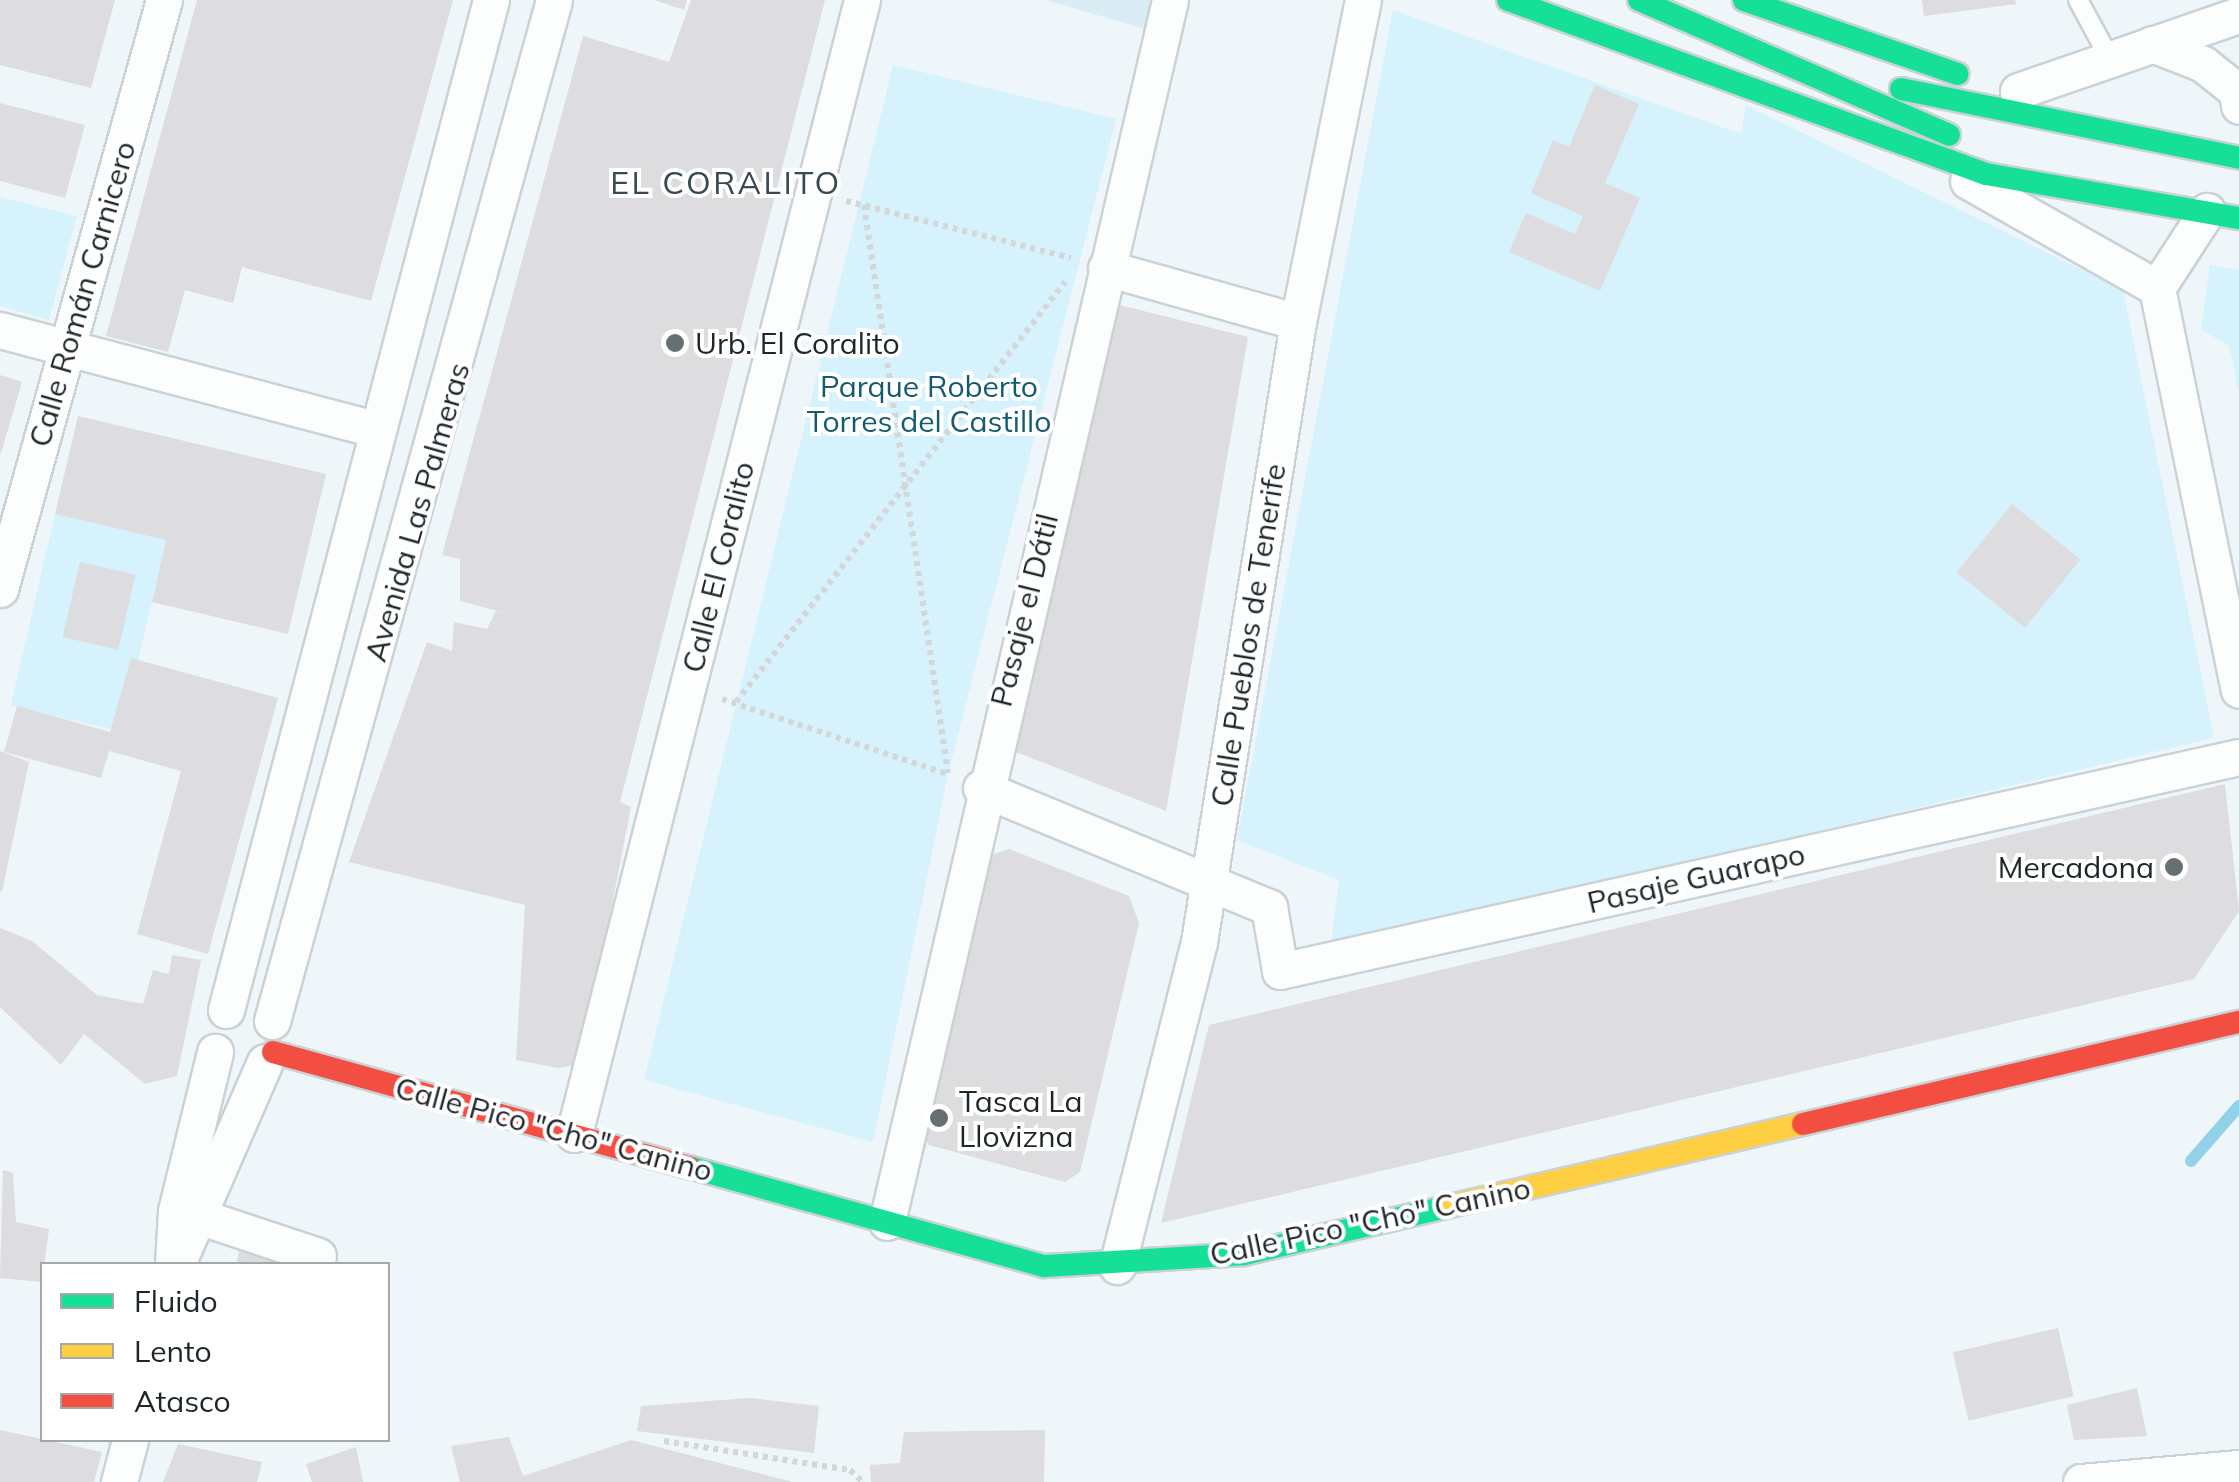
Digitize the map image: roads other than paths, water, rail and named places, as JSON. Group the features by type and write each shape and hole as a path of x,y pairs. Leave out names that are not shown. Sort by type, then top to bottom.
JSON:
{"main road":[{"path":"1508,0 1914,151 1986,174 2223,215"},
{"path":"1639,0 1806,66 1950,135 2099,191"},
{"path":"1744,0 1775,6 2018,91 2132,136"},
{"path":"1806,66 2239,158"},
{"name":"Calle Pico \"Cho\" Canino","path":"270,1045 1044,1266 1117,1266 1244,1254 2239,1022"}],"street":[{"name":"Calle Román Carnicero","path":"0,589 164,0"},
{"name":"Avenida Las Palmeras","path":"226,1010 374,429 491,0"},
{"name":"Avenida Las Palmeras","path":"177,1262 204,1218 270,1045 554,0"},
{"name":"Calle El Coralito","path":"574,1134 862,0"},
{"name":"Pasaje el Dátil","path":"887,1222 981,788 1170,0"},
{"name":"Calle Pueblos de Tenerife","path":"1117,1266 1208,882 1298,322 1363,0"},
{"path":"2018,91 2239,15"},
{"path":"2152,44 2204,64 2238,94"},
{"path":"1914,151 2157,288 2238,675"},
{"path":"2157,288 2223,215"},
{"path":"1106,268 1298,322"},
{"path":"0,330 374,429"},
{"name":"Pasaje Guarapo","path":"1208,882 1269,907 1280,971 2239,756"},
{"path":"981,788 1208,882"},
{"path":"260,1008 270,1045 243,1069 215,1052 211,1036 226,1010 260,1008"},
{"name":"Avenida Las Palmeras","path":"176,1262 176,1211 215,1052"},
{"path":"204,1218 318,1256"},
{"path":"119,1482 129,1442"},
{"path":"2080,1482 2239,1468"}],"lane":[{"path":"2078,0 2110,59"}],"waterway":[{"path":"2191,1161 2239,1106"}],"place":[{"name":"Urb. El Coralito","path":"675,343"},
{"name":"Mercadona","path":"2174,867"},
{"name":"Tasca La Llovizna","path":"939,1118"}],"district":[{"name":"EL CORALITO","path":"726,182"}],"park label":[{"name":"Parque Roberto Torres del Castillo","path":"929,403"}]}
